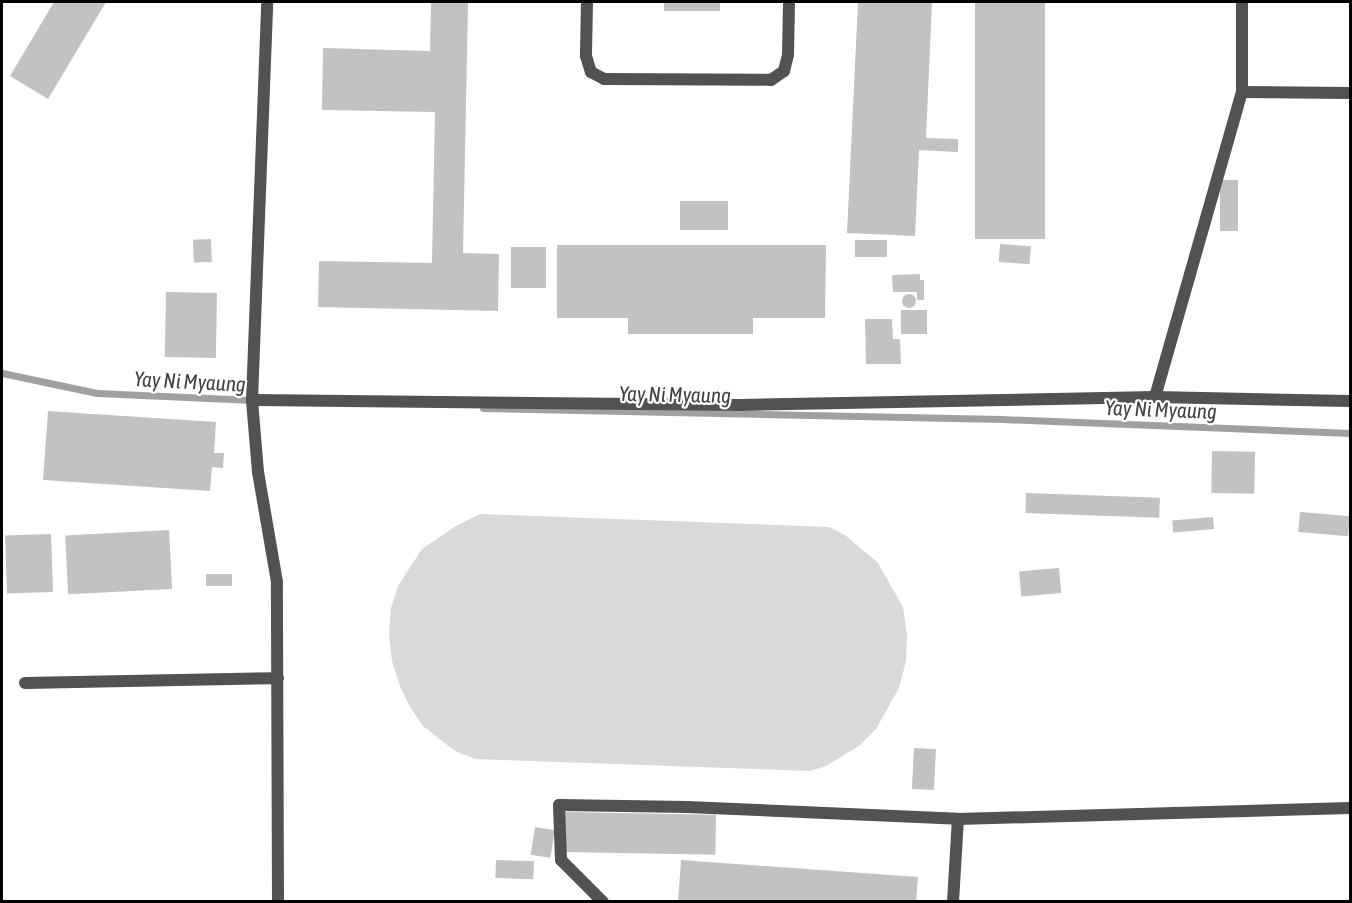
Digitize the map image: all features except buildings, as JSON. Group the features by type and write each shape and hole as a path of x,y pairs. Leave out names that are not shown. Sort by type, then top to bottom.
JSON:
{"lane":[{"path":"267,2 252,400 258,472 277,582 278,902"},
{"path":"588,2 586,56 591,72 604,79 759,80 771,80 784,71 788,55 789,2"},
{"path":"1155,397 1242,92 1242,2"},
{"path":"1242,92 1350,93"},
{"path":"252,400 741,405 1155,397 1350,401"},
{"path":"25,683 278,678"},
{"path":"603,902 561,860 559,805 687,807 958,819 1350,808"},
{"path":"953,902 958,819"}],"shaded area":[{"path":"480,514 829,527 845,535 878,563 903,607 907,636 906,661 899,688 876,729 859,746 826,766 810,771 475,759 455,751 423,726 400,686 392,661 389,635 391,608 398,586 422,549 456,526"}],"waterway":[{"name":"Yay Ni Myaung","path":"2,373 97,393 253,400"},
{"name":"Yay Ni Myaung","path":"483,408 1001,419 1350,433"}]}
